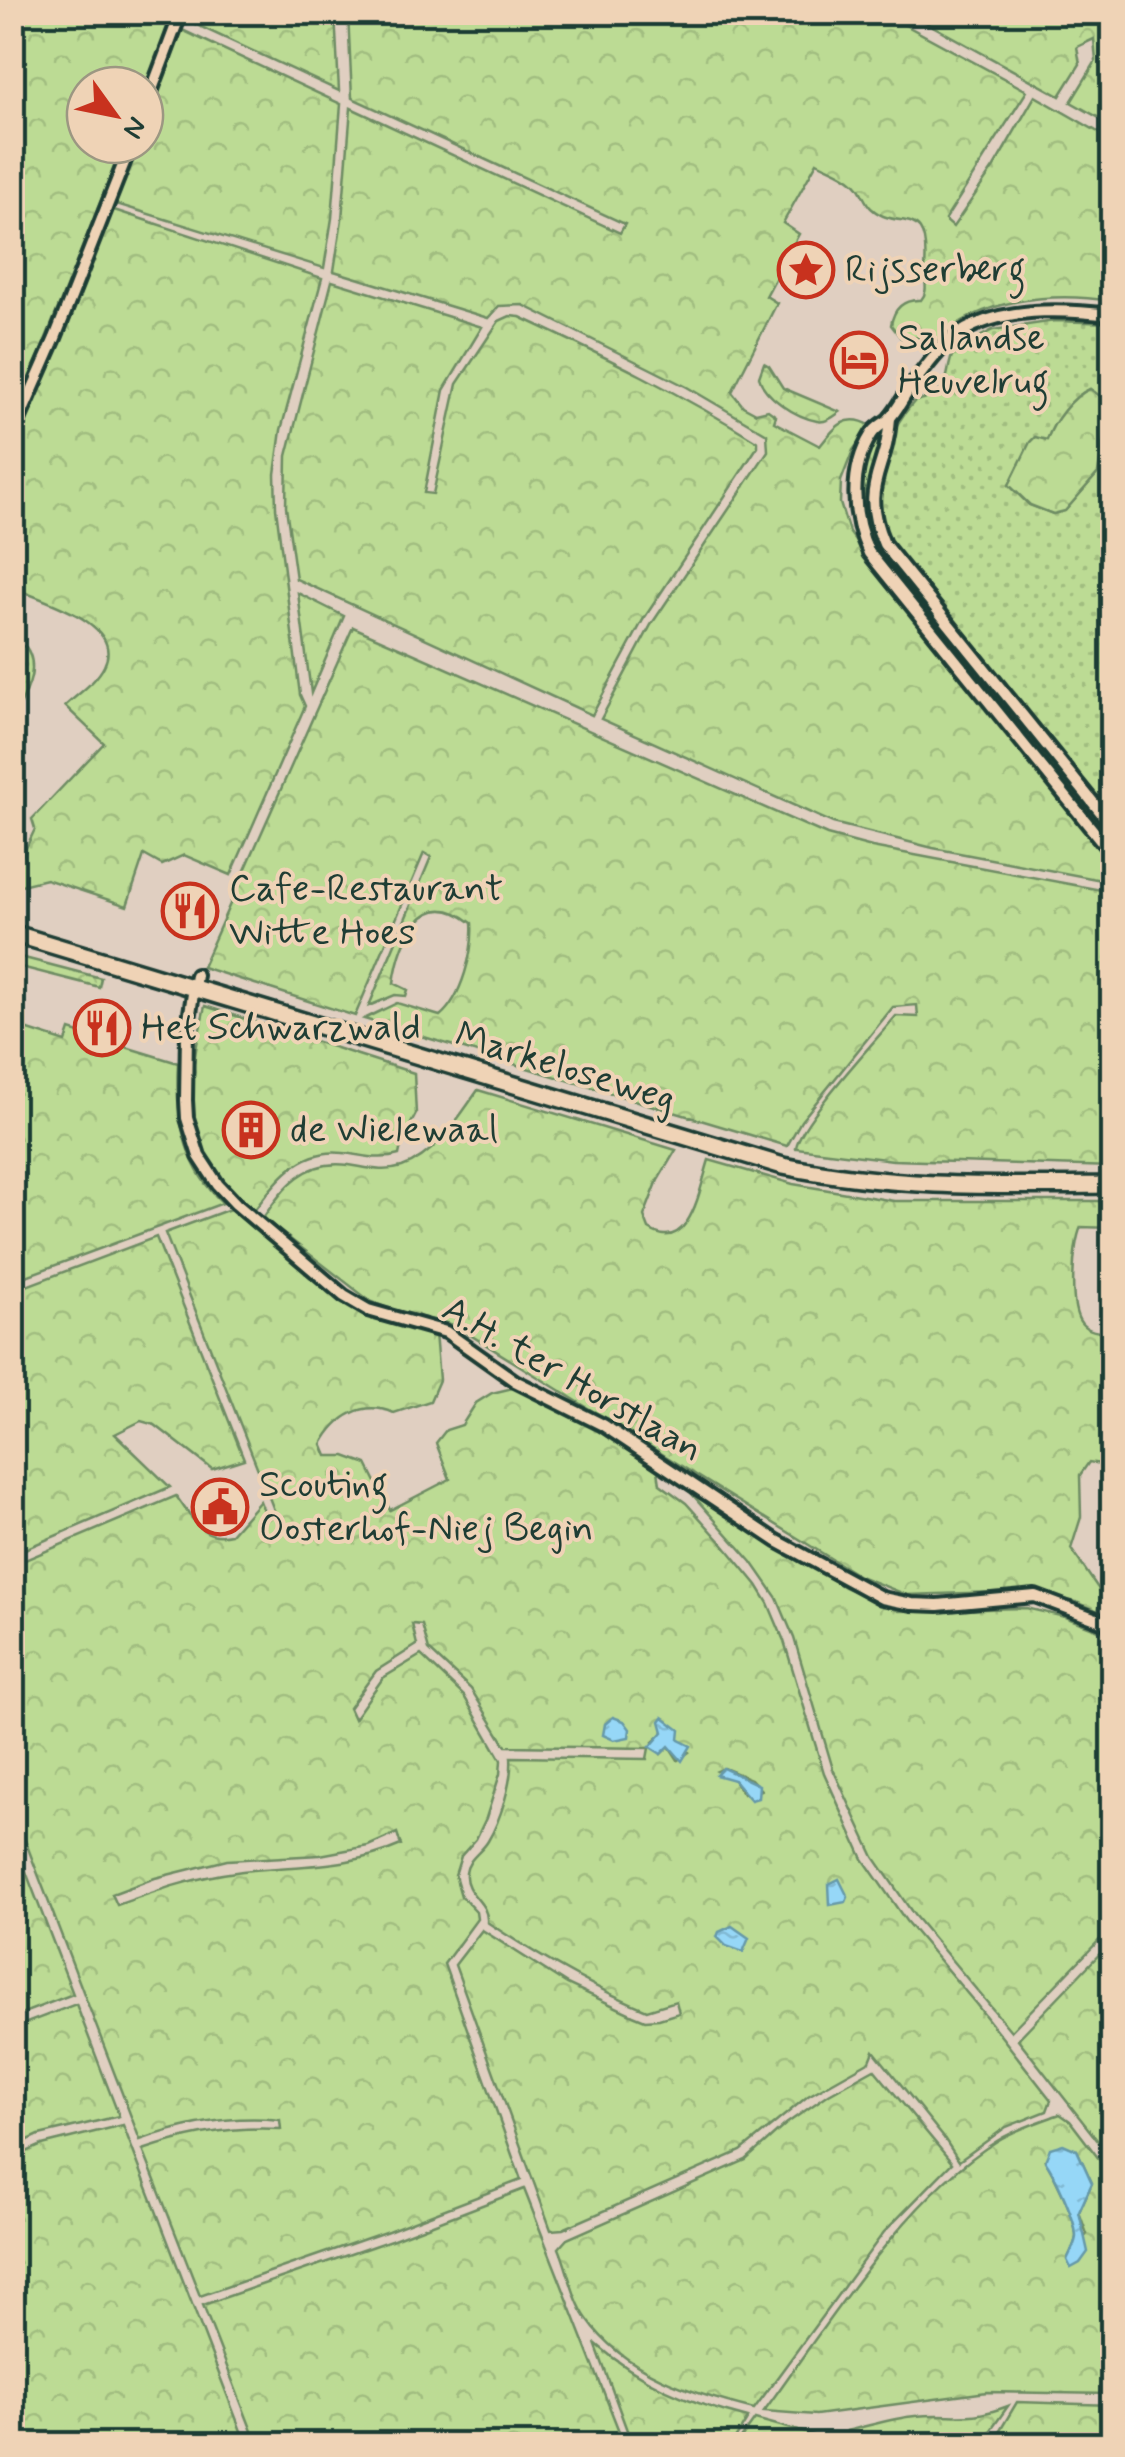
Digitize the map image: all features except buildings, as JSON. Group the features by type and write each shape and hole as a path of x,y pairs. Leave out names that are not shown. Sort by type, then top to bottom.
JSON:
{"main road":[{"name":"Markeloseweg","path":"12,933 195,981 737,1154 819,1174 893,1184 1112,1185"}],"street":[{"path":"161,65 181,12"},
{"path":"12,436 123,165"},
{"path":"1112,315 1018,314 972,326 945,343 890,418 872,431 861,460 855,498 859,528 869,553 1112,854"},
{"path":"890,418 889,438 871,494 873,520 891,556 1112,826"},
{"path":"956,662 969,652"},
{"name":"A.H. ter Horstlaan","path":"195,981 188,1032 186,1100 187,1118 199,1156 236,1204 344,1296 368,1310 446,1332 515,1381 603,1425 777,1541 882,1598 938,1605 1035,1596 1112,1625"}],"green space":[{"path":"12,13 174,13 154,65 65,65 65,165 115,165 13,421"},
{"path":"186,13 335,13 339,91 184,19"},
{"path":"348,13 883,13 1027,91 945,220 953,227 1035,96 1112,140 1112,301 1066,297 1018,301 973,315 936,342 927,337 901,338 891,325 901,305 921,300 925,293 923,234 910,222 882,215 869,206 854,183 817,162 783,223 799,234 766,296 777,303 732,392 743,406 756,413 768,410 776,416 774,422 820,446 848,421 871,426 853,450 841,481 840,503 849,532 917,624 1112,864 1112,882 933,848 833,823 601,719 651,625 768,451 767,434 687,387 523,305 499,306 488,318 334,271 351,108 620,233 625,224 352,98"},
{"path":"909,13 1112,13 1112,125 1071,102 1096,61 1094,39 1077,47 1080,64 1060,96"},
{"path":"180,29 341,104 324,268 113,203 128,165 165,165 165,68"},
{"path":"111,209 322,278 281,430 275,474 300,695 305,706 231,875 184,855 162,865 144,855 127,906 46,879 13,887 12,878 35,829 32,819 104,743 65,706 101,672 108,651 103,637 77,615 13,588 12,451"},
{"path":"332,281 482,327 444,390 424,493 433,494 457,384 499,321 510,316 520,317 641,376 758,442 643,620 592,715 296,579 286,507 287,456"},
{"path":"1055,321 1112,323 1112,741 1108,764 1112,765 1112,807 1103,807 884,538 879,521 881,466 894,431 915,401 942,389 954,350 993,330","holes":["1090,389 1108,402 1098,473 1065,511 1053,514 1029,505 1009,485 1041,448 1069,406"]},
{"path":"764,363 783,388 840,412 817,421 782,405 767,392 759,377"},
{"path":"1090,389 1109,402 1098,473 1065,511 1053,514 1030,505 1009,485 1030,442 1035,437 1047,440 1064,410"},
{"path":"881,430 887,435 870,494 875,532 964,649 956,656 882,565 864,536 861,482 872,438"},
{"path":"298,593 344,616 311,693"},
{"path":"353,627 827,835 1112,892 1112,1167 893,1160 796,1148 823,1102 856,1062 896,1016 918,1017 917,1005 893,1007 801,1121 787,1146 364,1019 397,1003 440,1016 455,998 465,973 472,923 440,910 427,914 408,935 397,967 394,983 408,990 406,996 395,995 369,1006 431,857 424,853 355,1016 202,967"},
{"path":"15,644 26,647 32,674 13,720"},
{"path":"972,660 1089,804 1082,811 964,667"},
{"path":"13,955 101,978 99,987 13,965"},
{"path":"205,1006 414,1073 416,1114 399,1155 314,1156 291,1168 254,1211 211,1167 193,1123 192,1084"},
{"path":"13,1025 66,1042 70,1030 178,1063 184,1139 199,1173 223,1203 13,1281"},
{"path":"478,1090 676,1150 658,1180 644,1216 649,1229 663,1235 684,1226 691,1215 709,1160 793,1184 894,1201 1112,1201 1112,1228 1081,1227 1073,1276 1075,1305 1082,1324 1112,1333 1112,1466 1089,1462 1080,1475 1081,1517 1071,1549 1102,1594 1098,1611 1028,1591 907,1595 859,1576 454,1325 370,1301 263,1218 288,1186 320,1166 388,1170 426,1154"},
{"path":"230,1209 346,1302 369,1315 435,1333 439,1380 430,1401 394,1413 372,1408 352,1413 335,1426 322,1444 327,1456 345,1456 367,1464 390,1510 450,1479 436,1443 446,1430 462,1425 476,1403 492,1393 517,1387 601,1430 658,1471 660,1484 686,1503 768,1603 784,1641 824,1773 863,1859 906,1921 1051,2100 1047,2111 1006,2127 959,2161 874,2051 870,2061 808,2096 741,2151 563,2229 551,2230 455,1965 482,1930 567,1984 633,2015 645,2020 679,2013 676,2001 647,2010 605,1991 487,1922 484,1909 466,1881 466,1873 497,1823 508,1789 511,1757 647,1759 649,1748 506,1746 471,1689 429,1650 422,1625 412,1624 417,1645 376,1671 349,1708 354,1719 383,1678 421,1655 464,1696 501,1760 486,1818 476,1839 461,1856 455,1875 461,1896 476,1912 477,1919 444,1964 521,2180 200,2296 143,2150 211,2132 281,2129 280,2120 209,2122 140,2140 13,1809 13,1565 176,1496 198,1526 212,1534 231,1534 260,1501 267,1519 276,1515 165,1233","holes":["664,1727 689,1752 678,1760 669,1746 661,1754 653,1742","724,1768 751,1779 761,1790 743,1794 734,1780 717,1771","397,1833 401,1845 360,1859 206,1877 117,1905 112,1894 155,1878 227,1860 320,1855 368,1846"]},
{"path":"156,1237 244,1459 212,1469 155,1425 141,1421 115,1434 170,1487 13,1554 13,1291"},
{"path":"691,1493 844,1587 899,1611 1026,1608 1065,1617 1112,1635 1112,1927 1011,2031 914,1915 874,1857 833,1769 794,1638 777,1598 752,1562"},
{"path":"13,1838 73,1994 12,2017"},
{"path":"1112,1941 1112,2159 1018,2039"},
{"path":"76,2004 119,2116 39,2135 13,2147 13,2028"},
{"path":"874,2069 952,2163 884,2232 754,2409 662,2379 620,2354 602,2338 574,2294 559,2248 567,2239 746,2160 786,2124"},
{"path":"1060,2114 1070,2121 1112,2176 1112,2394 987,2392 816,2415 764,2411 870,2265 931,2195 997,2141","holes":["1077,2150 1092,2183 1079,2212 1087,2234 1067,2260 1075,2240 1073,2219 1045,2160"]},
{"path":"123,2125 246,2444 13,2444 13,2158 42,2145"},
{"path":"524,2189 624,2444 257,2444 203,2305"},
{"path":"595,2343 666,2390 748,2418 732,2444 632,2444"},
{"path":"1017,2402 1112,2405 1112,2444 992,2444"},
{"path":"1008,2406 981,2444 898,2444 846,2431 906,2417 971,2415"},
{"path":"755,2419 847,2444 737,2444"}],"water":[{"path":"613,1717 624,1721 630,1729 629,1737 614,1740 603,1735 605,1724"},
{"path":"663,1717 680,1730 679,1740 691,1746 682,1761 669,1746 661,1754 650,1747 663,1732"},
{"path":"723,1768 759,1785 758,1798 751,1800 734,1780 716,1775"},
{"path":"839,1879 848,1897 846,1902 830,1905 829,1884"},
{"path":"732,1926 749,1938 743,1952 726,1946 717,1937"},
{"path":"1063,2144 1077,2150 1092,2183 1079,2212 1088,2252 1071,2268 1067,2260 1075,2229 1045,2161 1050,2148"}],"place":[{"name":"Rijsserberg","path":"806,270"},
{"name":"Sallandse Heuvelrug","path":"859,360"},
{"name":"Cafe-Restaurant Witte Hoes","path":"190,911"},
{"name":"Het Schwarzwald","path":"102,1028"},
{"name":"de Wielewaal","path":"251,1130"},
{"name":"Scouting Oosterhof-Niej Begin","path":"220,1507"}]}
